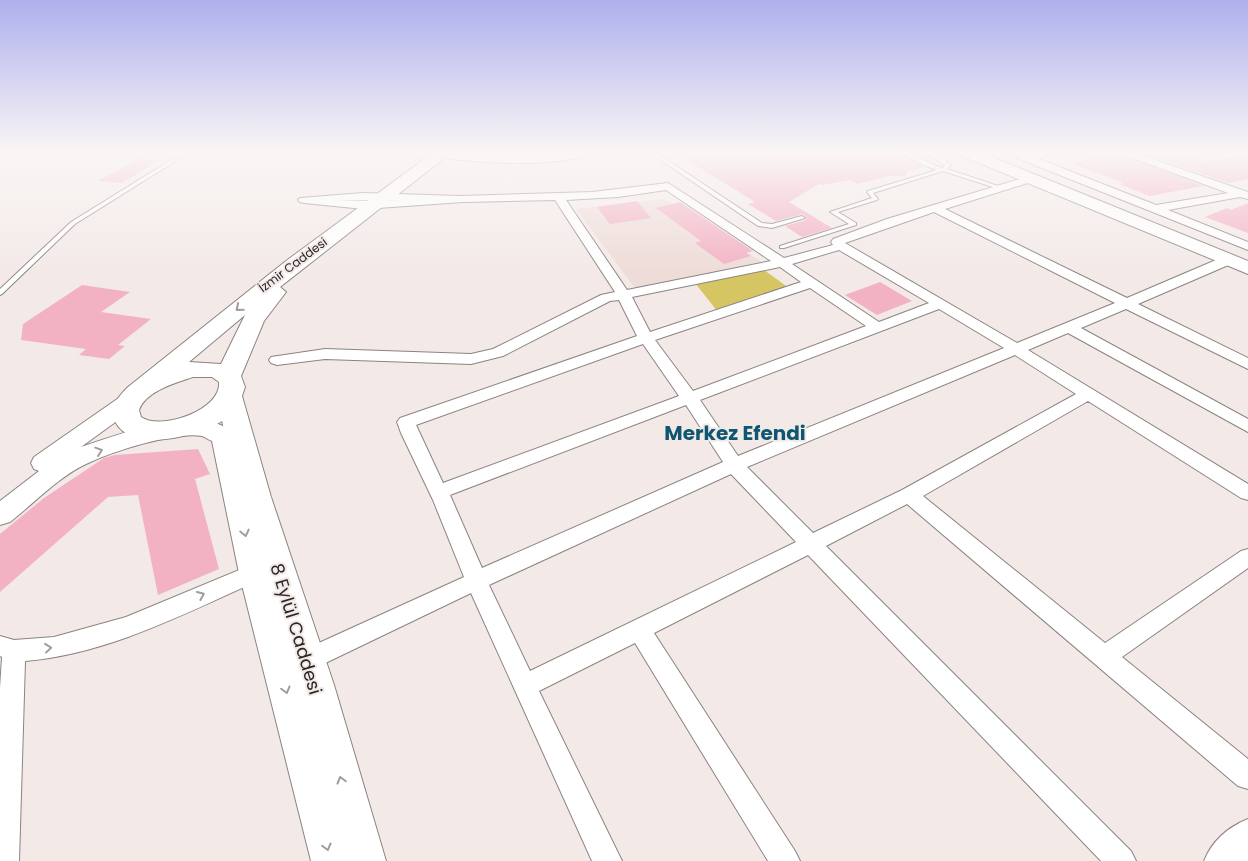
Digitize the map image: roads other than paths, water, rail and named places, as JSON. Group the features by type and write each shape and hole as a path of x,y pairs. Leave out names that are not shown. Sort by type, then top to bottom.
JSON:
{"main road":[{"name":"İzmir Caddesi","path":"0,495 139,393 256,293 394,192"},
{"path":"1062,192 1248,268"},
{"path":"1091,192 1248,255"},
{"name":"İzmir Caddesi","path":"229,387 253,320 277,290 382,201"},
{"path":"199,341 198,349 204,354 216,353 230,350 246,337"},
{"path":"0,515 59,469 77,458 144,435 170,430 195,423 210,416 229,387 213,370 192,370 169,375 139,393 126,410 127,419 134,426 145,430 170,430 206,428 223,437 265,568 331,861"},
{"name":"8 Eylül Caddesi","path":"229,387 265,568 307,660 363,861"},
{"path":"1224,861 1248,838"}],"street":[{"path":"382,201 340,196 304,200 330,205 382,201 613,192"},
{"path":"677,192 877,327"},
{"path":"988,192 891,222 837,242 1018,350 1248,493"},
{"path":"1111,192 1248,246"},
{"path":"1155,210 1246,194"},
{"path":"557,195 623,294 646,338 689,397 734,465 1121,861"},
{"path":"936,209 1248,364"},
{"path":"276,360 325,354 471,359 498,353 606,298 782,263 841,246"},
{"path":"307,660 476,580 734,465 1127,305 1228,260"},
{"path":"607,861 476,580 439,492 412,440 406,422 811,282"},
{"path":"439,492 940,304"},
{"path":"1070,328 1248,426"},
{"path":"525,686 909,495 1088,394"},
{"path":"909,495 1248,776"},
{"path":"1103,657 1248,557"},
{"path":"4,861 7,649 54,648 129,626 265,568"},
{"path":"639,629 786,861"}],"lane":[{"path":"0,292 73,223 123,192"},
{"path":"711,192 760,225 772,226 802,218"},
{"path":"782,247 854,224 833,212 875,199 870,192"}],"district":[{"name":"Merkez Efendi","path":"735,433"}]}
